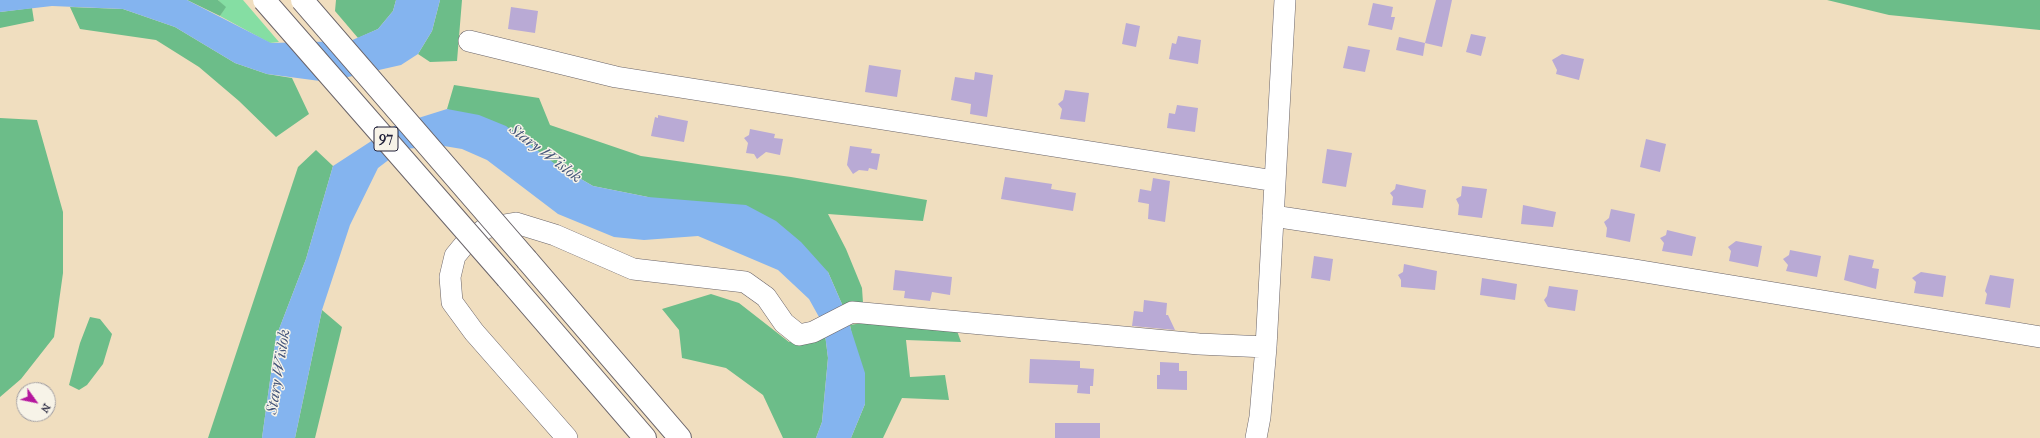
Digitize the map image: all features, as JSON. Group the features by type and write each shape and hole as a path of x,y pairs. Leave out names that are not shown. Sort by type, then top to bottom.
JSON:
{"main road":[{"name":"97","path":"264,0 645,438"},
{"name":"97","path":"302,0 680,438"}],"street":[{"path":"1256,438 1260,417 1266,347 1285,0"},
{"path":"469,41 616,77 1275,181"},
{"path":"1273,216 1634,270 2040,337"},
{"path":"567,438 474,332 452,302 450,277 455,256 464,245 486,228 516,223 555,235 633,270 745,282 766,297 784,323 799,335 813,332 852,312 1200,344 1266,347"}],"green space":[{"path":"187,0 218,0 226,7 220,16"},
{"path":"218,0 243,0 279,42 270,43 220,16 225,7"},
{"path":"336,0 396,0 393,11 378,29 358,38 335,11"},
{"path":"440,0 462,0 457,61 430,62 418,54 432,31"},
{"path":"1827,0 2040,0 2040,30 1889,15"},
{"path":"70,7 123,9 175,27 235,63 267,74 292,78 309,114 276,137 239,101 199,67 156,40 80,29"},
{"path":"32,8 34,21 0,28 0,12"},
{"path":"454,85 539,98 550,125 641,156 791,177 927,200 923,221 828,214 846,249 862,288 863,303 845,311 828,272 648,197 593,186 555,164 447,109"},
{"path":"0,118 37,120 63,212 63,273 54,337 21,379 0,397"},
{"path":"316,150 333,166 306,259 276,337 262,438 208,438 298,167"},
{"path":"711,294 739,303 789,342 807,341 825,334 828,358 822,422 816,438 783,438 763,395 726,368 682,358 679,330 662,309"},
{"path":"322,310 342,327 315,438 295,438"},
{"path":"90,317 100,319 112,334 103,364 87,385 79,390 69,385 80,343"},
{"path":"879,320 956,328 961,342 906,340 910,377 945,375 949,400 902,398 883,438 851,438 865,404 850,325"}],"water":[{"path":"0,0 187,0 271,43 350,41 378,29 393,11 396,0 440,0 432,31 418,54 401,65 348,77 320,81 267,74 235,63 175,27 123,9 52,6 0,12"},
{"name":"Stary Wislok","path":"447,109 479,115 506,126 555,164 593,186 648,197 746,205 776,221 801,242 828,272 845,311 865,373 865,404 851,438 816,438 822,422 828,358 824,326 809,299 778,270 698,236 644,240 614,237 558,214 487,160 462,149 444,146 403,149 378,168 350,225 322,310 295,438 262,438 276,337 306,259 333,166 396,125"}],"building":[{"path":"1436,0 1452,0 1442,47 1425,43"},
{"path":"1373,3 1393,7 1391,17 1395,17 1392,30 1368,25"},
{"path":"511,7 538,11 535,33 508,29"},
{"path":"1126,23 1140,26 1136,47 1122,44"},
{"path":"1471,34 1486,37 1481,56 1466,52"},
{"path":"1178,36 1201,40 1198,64 1169,59 1172,43 1176,44"},
{"path":"1399,37 1425,43 1423,56 1396,50"},
{"path":"1348,46 1370,50 1365,72 1343,68"},
{"path":"1562,54 1584,59 1579,80 1556,74 1557,70 1552,60"},
{"path":"869,65 901,70 897,97 865,92"},
{"path":"975,72 993,75 987,117 970,114 971,104 951,100 955,77 974,80"},
{"path":"1065,90 1089,93 1085,122 1060,119 1062,109 1058,104 1063,100"},
{"path":"1177,105 1198,108 1195,132 1167,128 1169,113 1175,114"},
{"path":"658,115 688,121 684,142 651,136 655,117 658,118"},
{"path":"750,129 775,134 774,138 783,139 780,155 766,152 757,159 754,154 746,153 748,143 744,138 749,135"},
{"path":"1646,139 1666,144 1660,172 1640,167"},
{"path":"850,146 872,149 871,153 880,154 877,170 869,168 868,171 859,170 853,174 847,165"},
{"path":"1327,149 1352,153 1346,187 1322,183"},
{"path":"1005,177 1052,184 1051,189 1076,193 1073,211 1001,199"},
{"path":"1153,178 1170,181 1165,222 1148,219 1149,204 1138,202 1140,189 1151,191"},
{"path":"1396,184 1426,190 1423,208 1392,205 1393,197 1390,193 1395,189"},
{"path":"1462,186 1487,189 1482,218 1458,215 1459,205 1456,199 1461,196"},
{"path":"1523,205 1556,212 1553,227 1521,224"},
{"path":"1611,209 1635,214 1630,242 1606,237 1607,228 1604,222 1609,218"},
{"path":"1667,230 1696,237 1692,256 1662,251 1664,243 1660,238 1666,235"},
{"path":"1736,241 1762,246 1758,267 1729,261 1731,251 1728,247"},
{"path":"1790,250 1821,256 1817,277 1786,271 1788,265 1783,259 1789,255"},
{"path":"1849,255 1874,260 1872,268 1879,269 1876,289 1844,280"},
{"path":"1314,256 1333,259 1330,281 1311,278"},
{"path":"1404,264 1437,271 1435,290 1401,287 1401,280 1398,275 1403,272"},
{"path":"895,270 952,277 950,295 932,292 930,301 904,298 905,291 893,290"},
{"path":"1921,272 1946,276 1943,297 1914,293 1916,282 1912,278"},
{"path":"1990,275 2014,279 2010,308 1985,304 1987,294 1985,291"},
{"path":"1482,278 1517,284 1515,300 1480,295"},
{"path":"1549,286 1578,290 1575,311 1548,307 1544,300 1547,296"},
{"path":"1144,300 1167,303 1166,315 1168,315 1175,330 1132,326 1134,311 1143,312"},
{"path":"1030,359 1080,361 1080,368 1094,369 1093,386 1090,386 1090,394 1077,393 1078,385 1029,383"},
{"path":"1160,362 1179,363 1179,371 1187,371 1187,390 1157,389 1157,375 1160,375"},
{"path":"1055,423 1100,423 1100,438 1055,438"}]}
